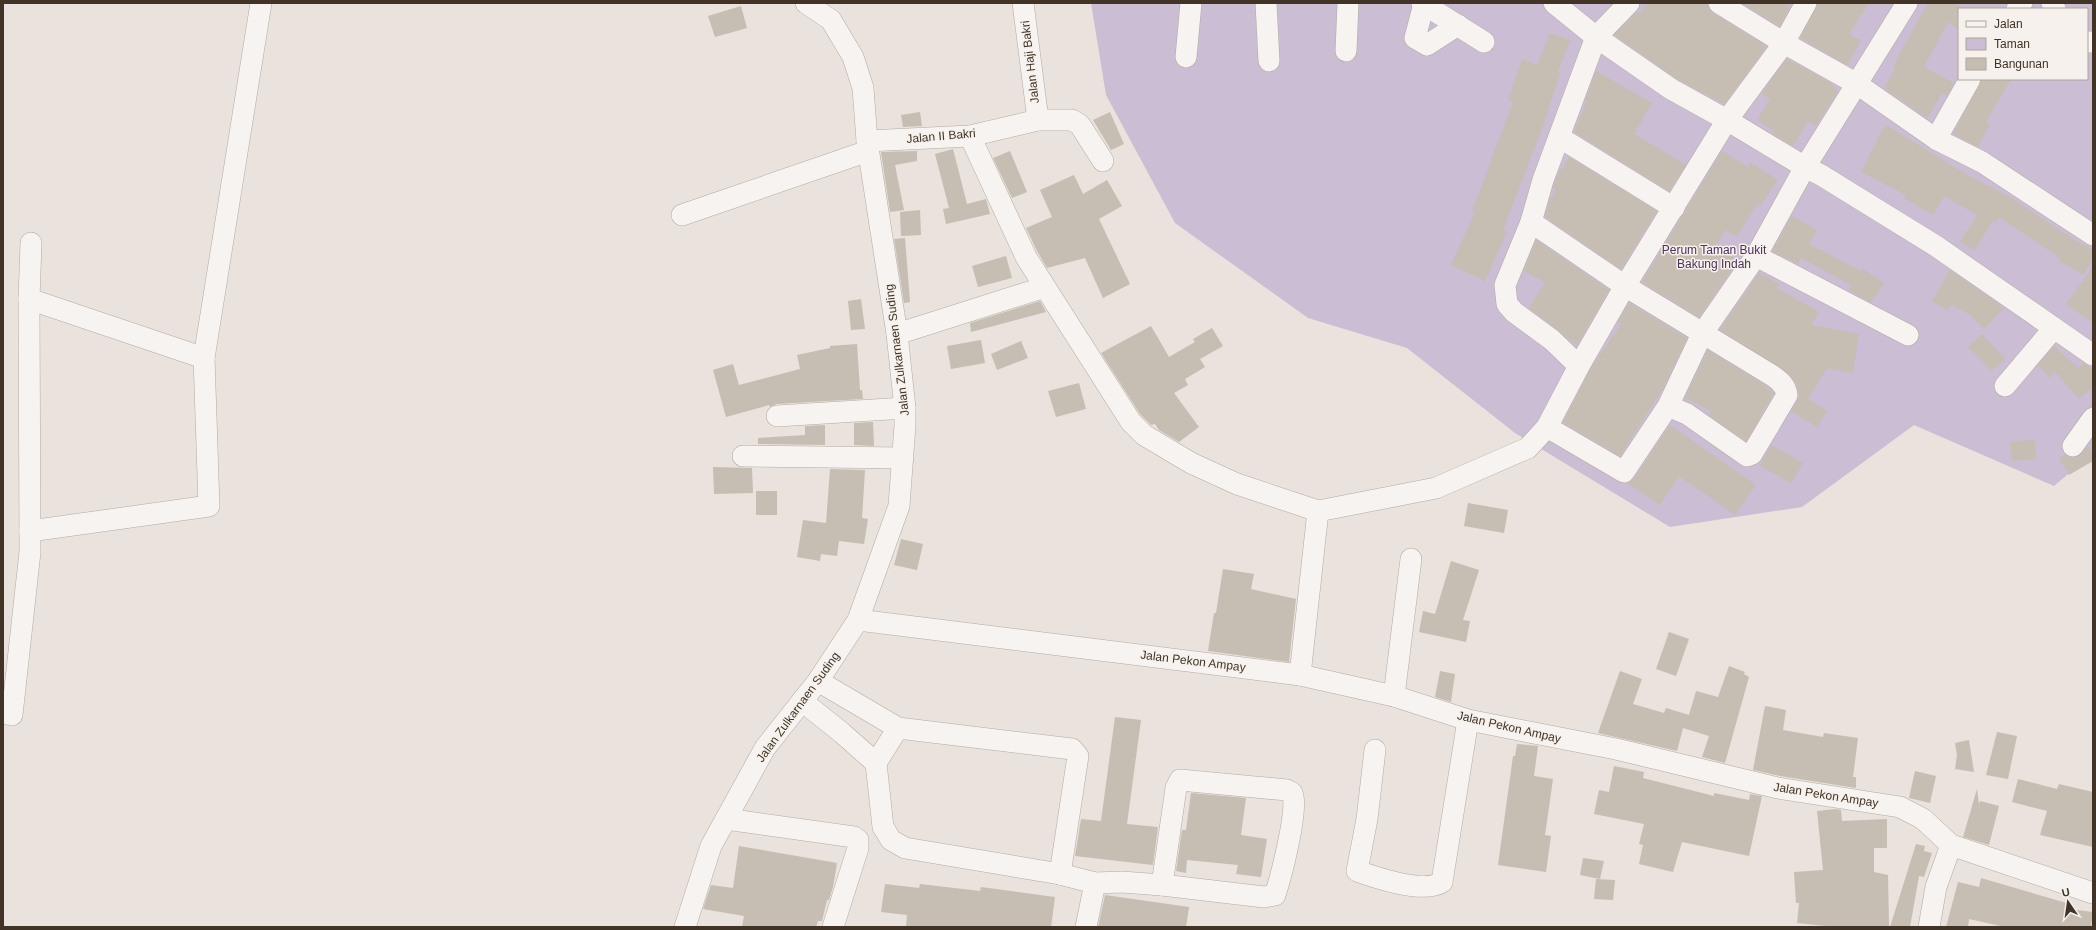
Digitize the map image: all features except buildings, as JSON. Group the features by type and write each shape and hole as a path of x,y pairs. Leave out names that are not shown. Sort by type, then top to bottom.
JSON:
{"street":[{"path":"30,531 209,506 204,357 261,3"},
{"name":"Jalan Zulkarnaen Suding","path":"685,927 711,846 765,748 818,681 858,620 899,506 905,408 897,334 868,146 863,88 853,57 831,20 806,3"},
{"name":"Jalan Haji Bakri","path":"1023,3 1038,120"},
{"path":"1186,57 1191,3"},
{"path":"1266,3 1269,60"},
{"path":"1346,50 1348,3"},
{"path":"1554,3 1596,37 1671,89 1727,120 1805,168 1821,175 1936,246 2093,355"},
{"path":"1579,366 1552,340 1514,312 1507,304 1505,285 1531,222 1559,137 1596,37 1629,3"},
{"path":"1719,3 1784,44 1858,84 1936,139 1982,162 2093,235"},
{"path":"970,136 1026,257 1114,398 1131,422 1144,435 1191,463 1237,484 1318,511 1436,488 1528,448 1547,427 1579,366 1625,286 1727,120 1784,44 1806,3"},
{"path":"1547,427 1624,472 1668,406 1702,334 1756,256 1805,168 1907,3"},
{"path":"1458,25 1427,44 1415,38 1430,5 1484,42"},
{"path":"1936,139 1969,80"},
{"name":"Jalan II Bakri","path":"682,214 868,146 970,136 1038,120 1072,120 1080,126 1103,162"},
{"path":"1559,137 1674,208"},
{"path":"1531,222 1625,286 1779,381 1783,384 1786,395 1750,456 1746,456 1687,414 1668,406"},
{"path":"3,713 12,715 30,552 29,299 31,243"},
{"path":"1756,256 1908,335"},
{"path":"897,334 1044,287"},
{"path":"29,299 204,357"},
{"path":"2005,386 2054,328"},
{"path":"777,416 905,408"},
{"path":"2073,446 2093,418"},
{"path":"743,456 903,458"},
{"path":"1300,675 1318,511"},
{"path":"1394,696 1411,559"},
{"name":"Jalan Pekon Ampay","path":"858,620 1300,675 1394,696 1468,720 1631,753 1778,788 1900,807 1923,819 1951,845 2093,893"},
{"path":"818,681 898,728 1072,749 1076,752 1078,756 1060,874"},
{"path":"802,701 876,763"},
{"path":"842,733 862,708"},
{"path":"1375,750 1367,819 1357,871 1412,887 1438,884 1442,882 1468,720"},
{"path":"898,728 876,763 883,827 891,840 905,848 1060,874 1095,883 1122,882 1162,885 1264,897 1275,895 1292,830 1294,801 1292,793 1287,790 1180,780 1176,788 1162,885"},
{"path":"726,819 854,837 858,840 858,848 833,927"},
{"path":"1929,927 1936,887 1951,845"},
{"path":"1086,927 1095,883"}],"green space":[{"name":"Perum Taman Bukit Bakung Indah","path":"1091,3 2093,3 2093,453 2054,486 1914,425 1802,507 1670,527 1515,433 1407,348 1308,318 1175,223 1106,95"}]}
